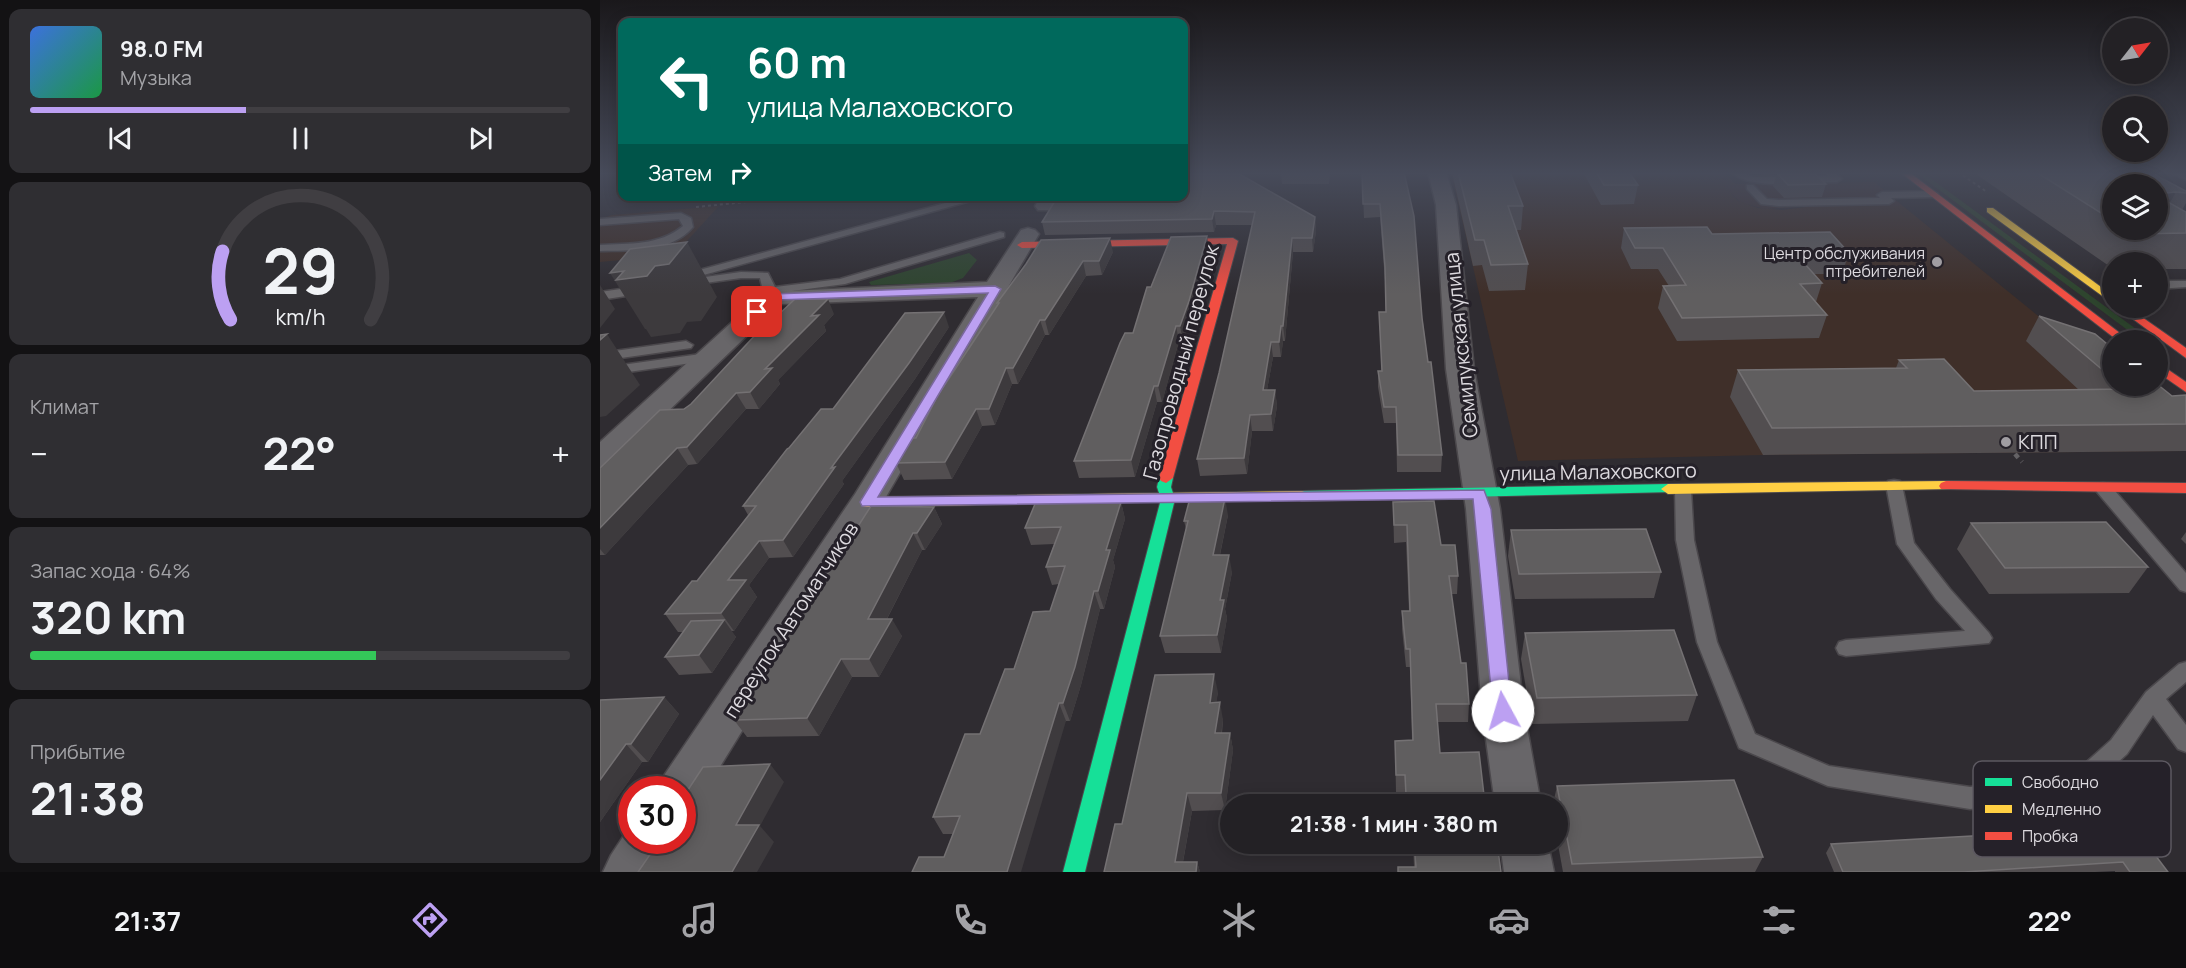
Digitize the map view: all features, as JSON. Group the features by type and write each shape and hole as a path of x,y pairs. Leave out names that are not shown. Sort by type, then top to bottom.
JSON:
{"street":[{"name":"Семилукская улица","path":"1447,213 1460,369 1483,509 1503,711 1516,794"},
{"path":"1957,213 2111,330"},
{"path":"1994,213 2102,292"},
{"name":"переулок Автоматчиков","path":"689,776 867,502 1025,240"},
{"name":"Газопроводный переулок","path":"1025,240 1233,241 1164,487 1168,499 1074,872"},
{"path":"607,446 697,351 771,294 995,289"},
{"path":"2137,318 2186,354"},
{"path":"2168,374 2186,388"},
{"name":"улица Малаховского","path":"867,502 1479,494 1894,485 2186,488"},
{"path":"628,872 639,854"},
{"path":"1526,854 1529,872"}],"lane":[{"path":"924,213 672,283 741,275 764,275 771,294 841,282 1000,235"},
{"path":"600,222 681,216 687,220 688,227 680,236 663,243 600,248"},
{"path":"2168,285 2186,284"},
{"path":"2095,287 2102,287"},
{"path":"600,296 646,289"},
{"path":"600,357 697,351"},
{"path":"600,372 697,351"},
{"path":"1846,648 1982,638 1943,594 1906,544 1894,485"},
{"path":"2103,488 2186,585"},
{"path":"1683,490 1685,540 1707,642 1747,741 1828,776 1973,798"},
{"path":"2104,761 2119,747 2153,698 2186,670"},
{"path":"2153,698 2186,742"}],"shaded area":[{"path":"713,213 674,255 600,262 600,219 612,215"},
{"path":"1460,213 1911,213 2102,368 2102,396 2127,396 2186,436 2186,451 1763,455 1518,461"}],"green space":[{"path":"1970,213 1977,213 2102,304 2102,311"},
{"path":"969,253 977,260 963,278 950,283 871,285 869,282"},
{"path":"2111,318 2121,318 2137,330 2128,330"}],"building":[{"path":"1048,213 1214,213 1212,219 1042,222"},
{"path":"1255,213 1307,213 1315,217 1312,238 1292,238 1283,326 1281,326 1279,342 1271,342 1263,390 1275,390 1271,414 1250,415 1244,458 1197,459"},
{"path":"1381,213 1413,213 1422,318 1428,362 1431,362 1442,455 1398,455 1396,407 1384,407 1378,371 1382,371 1379,312 1386,312"},
{"path":"1468,213 1510,213 1528,264 1491,265 1484,240 1475,240"},
{"path":"2168,213 2186,213 2186,233 2168,233"},
{"path":"1707,227 1712,234 1830,232 1849,253 1795,253 1822,283 1800,284 1827,315 1682,318 1663,286 1686,285 1663,248 1635,248 1624,228"},
{"path":"1207,236 1189,301 1180,326 1176,326 1158,386 1154,386 1131,460 1074,461 1120,343 1125,333 1133,333 1147,287 1151,287 1171,237"},
{"path":"1110,238 1099,261 1083,261 1045,320 1040,320 1013,368 1006,368 989,409 976,409 945,462 896,463 912,438 916,438 938,395 1041,240"},
{"path":"687,242 669,264 655,266 647,276 616,280 624,271 610,273 630,249"},
{"path":"795,299 828,299 811,316 819,315 765,369 772,368 750,392 736,393 687,447 677,448 600,528 600,468 660,410 684,409 691,404 772,317 776,317"},
{"path":"944,312 831,468 835,467 783,540 759,541 728,580 746,580 721,613 665,614 692,581 697,581 756,506 743,506 787,449 821,409 833,409 905,313"},
{"path":"2039,316 2095,334 2102,340 2102,370"},
{"path":"1944,359 1974,391 2102,389 2102,396 2168,396 2168,393 2172,396 2186,395 2186,424 1772,428 1738,370 1907,368 1899,360"},
{"path":"1190,498 1225,498 1213,555 1229,555 1220,600 1224,600 1217,635 1160,636 1188,521 1184,521"},
{"path":"1434,501 1441,545 1455,545 1458,576 1449,576 1461,663 1466,663 1469,704 1436,704 1440,753 1479,752 1484,794 1406,794 1405,775 1396,775 1395,741 1413,740 1410,649 1406,649 1402,611 1410,611 1407,525 1394,525 1393,502"},
{"path":"1121,502 1106,550 1110,550 1098,591 1094,591 1075,667 1063,703 1059,703 1007,872 912,872 919,857 944,857 960,816 933,817 965,734 980,734 1005,669 1014,669 1033,612 1050,611 1065,566 1046,567 1061,527 1025,528 1035,504"},
{"path":"871,506 934,507 917,533 913,533 868,619 892,619 869,659 841,659 807,718 734,720"},
{"path":"2106,522 2148,567 2005,568 1971,523"},
{"path":"1646,529 1661,572 1519,574 1511,530"},
{"path":"724,620 699,655 665,657 691,621"},
{"path":"1674,630 1697,695 1537,698 1525,633"},
{"path":"1214,674 1210,703 1220,702 1215,733 1230,733 1221,793 1187,793 1175,862 1197,862 1196,872 1104,872 1115,824 1122,824 1155,675"},
{"path":"664,697 631,744 626,744 600,780 600,700"},
{"path":"770,764 736,825 759,825 732,872 638,872 650,854 696,854 696,778 703,767"},
{"path":"1734,780 1763,857 1572,864 1568,843 1568,794 1559,794 1557,786"},
{"path":"1973,836 1973,857 2157,857 2168,872 2130,872 2123,862 1964,872 1843,872 1831,844"},
{"path":"1415,854 1499,854 1501,872 1398,872 1398,867 1416,867"}],"traffic: fast":[{"path":"1074,872 1168,499 1164,487 1166,478"},
{"path":"1302,496 1668,489"}],"traffic: slow":[{"path":"1994,213 2102,293"},
{"path":"1668,489 1946,486"},
{"path":"867,502 1302,496"}],"traffic: jam":[{"path":"1957,213 2111,330"},
{"path":"1022,245 1233,241 1166,478"},
{"path":"2137,318 2186,354"},
{"path":"2168,374 2186,388"},
{"path":"1946,486 2186,488"}],"place":[{"name":"Центр обслуживания птребителей","path":"1937,262"},
{"name":"КПП","path":"2006,442"}],"route":[{"path":"757,312 773,297 995,289 867,502 1479,494 1483,509 1503,711"}]}
